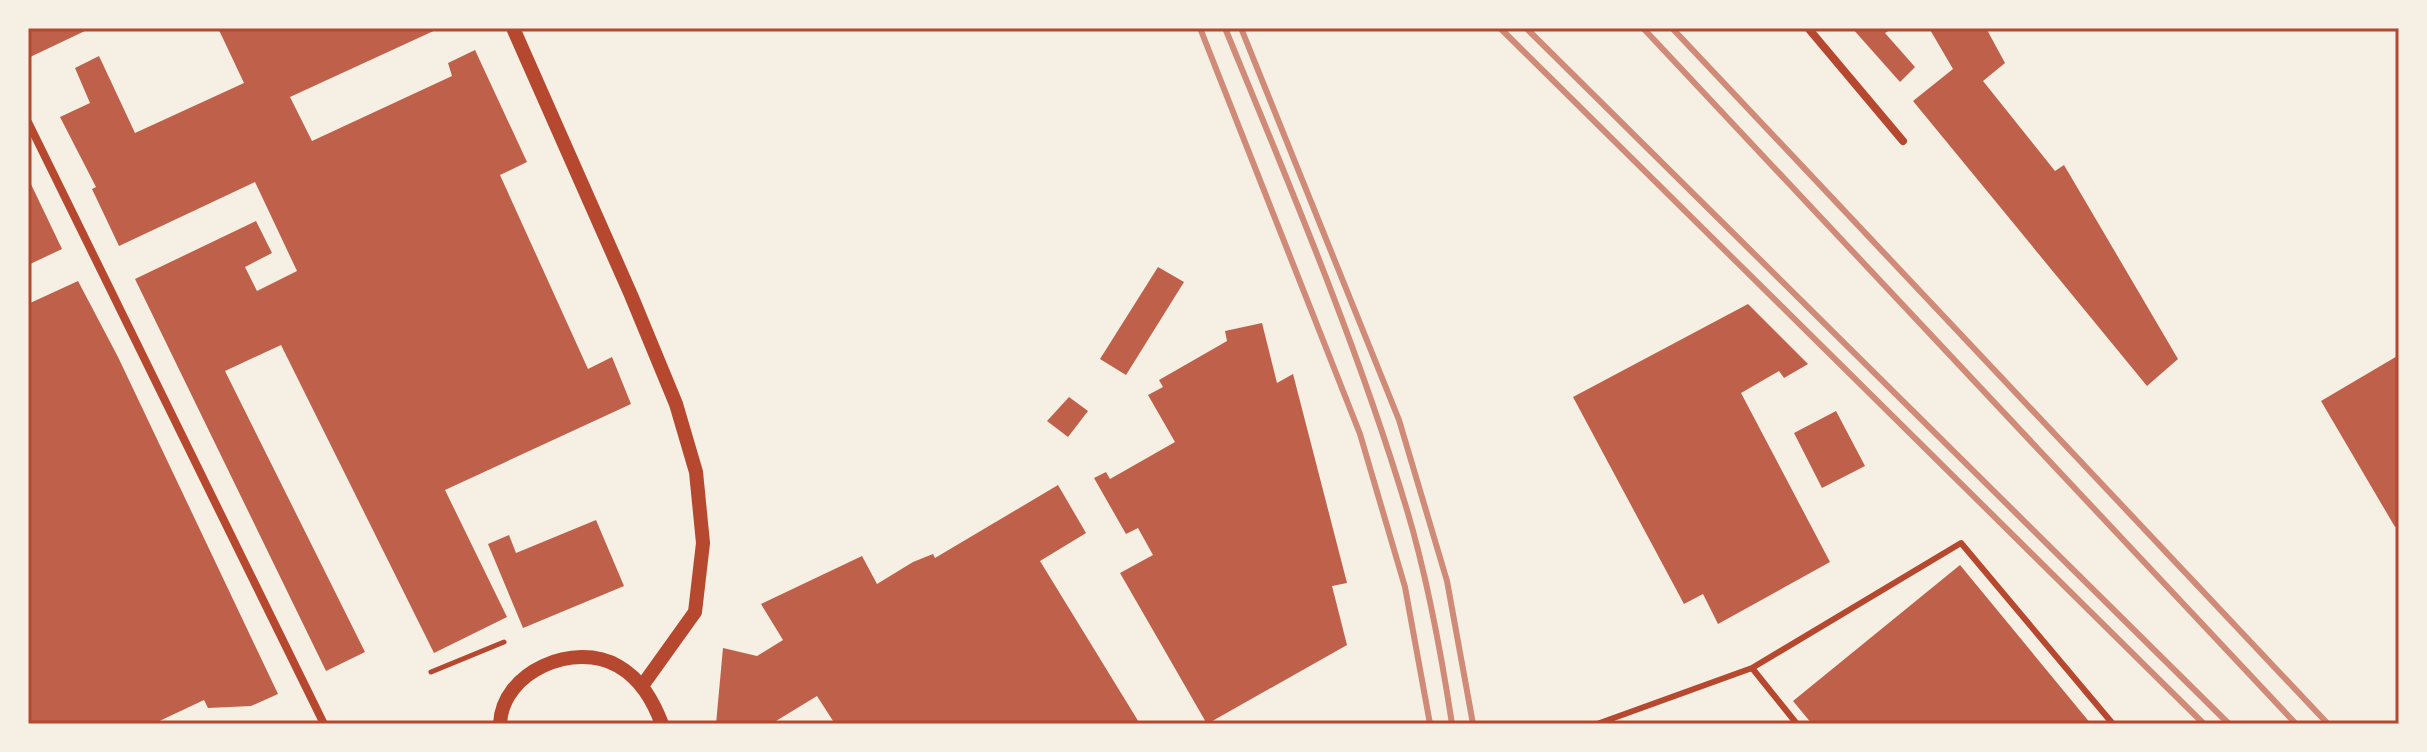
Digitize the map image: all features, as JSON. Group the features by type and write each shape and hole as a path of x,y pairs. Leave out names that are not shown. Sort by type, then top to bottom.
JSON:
{"street":[{"path":"513,28 676,404 696,472 703,528 695,612 642,686"},
{"path":"1808,28 1903,141"},
{"path":"28,122 324,724"},
{"path":"500,724 505,701 515,684 548,664 571,659 605,660 642,686 662,724"}],"lane":[{"path":"1597,724 1752,668 1961,543 2113,724"},
{"path":"1752,668 1797,724"}],"path":[{"path":"431,672 504,642"}],"building":[{"path":"28,28 86,28 87,30 28,58"},
{"path":"218,28 440,28 290,97 312,141 452,76 448,63 475,50 527,162 500,175 588,369 612,357 631,404 445,490 507,617 434,653 281,345 225,371 365,652 326,671 135,279 256,221 272,253 245,267 257,291 297,271 255,182 119,246 92,189 96,187 60,117 90,103 75,68 99,56 135,133 244,83"},
{"path":"1852,28 1893,28 1885,33 1915,67 1900,82"},
{"path":"1929,28 1986,28 2005,63 1983,81 2055,171 2064,165 2178,359 2147,386 1913,101 1953,69"},
{"path":"28,178 62,249 28,265"},
{"path":"1158,267 1184,282 1126,375 1100,359"},
{"path":"78,281 118,357 278,694 251,706 208,708 204,700 153,724 28,724 28,304"},
{"path":"1748,304 1808,364 1784,378 1779,371 1741,393 1830,562 1718,624 1703,594 1684,604 1573,397"},
{"path":"1262,323 1277,383 1293,374 1347,583 1332,586 1347,645 1207,724 1120,573 1153,555 1138,528 1126,534 1094,478 1106,472 1110,479 1175,442 1148,395 1163,387 1159,380 1227,341 1225,331"},
{"path":"2399,355 2399,525 2395,527 2321,401"},
{"path":"1069,397 1088,411 1068,437 1047,421"},
{"path":"1836,411 1865,466 1822,488 1794,433"},
{"path":"1058,485 1086,533 1040,561 1140,724 835,724 817,696 771,724 716,724 723,648 757,656 783,640 761,604 862,556 877,584 913,562 933,554 935,558"},
{"path":"596,520 624,586 523,628 488,544 509,535 516,553"},
{"path":"1960,565 2091,724 1812,724 1793,701"}],"railway":[{"path":"1200,28 1360,434 1405,587 1430,724"},
{"path":"1225,28 1322,267 1388,449 1428,589 1452,724"},
{"path":"1241,28 1399,420 1447,581 1473,724"},
{"path":"1500,28 2204,724"},
{"path":"1526,28 2229,724"},
{"path":"1643,28 2296,724"},
{"path":"1672,28 2328,724"}]}
